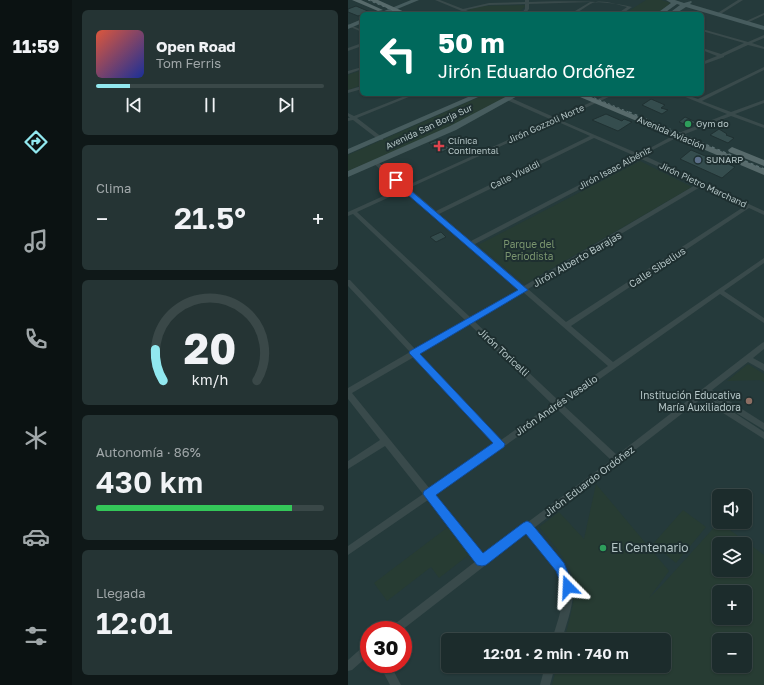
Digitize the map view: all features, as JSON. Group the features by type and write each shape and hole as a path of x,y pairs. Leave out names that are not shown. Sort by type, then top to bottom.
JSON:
{"main road":[{"path":"356,0 386,12 416,0"},
{"path":"372,0 386,12"},
{"path":"669,0 681,2 764,28"},
{"path":"662,12 681,2 693,0"},
{"path":"673,12 681,2"},
{"path":"349,26 360,22"},
{"name":"Avenida San Borja Sur","path":"348,152 381,139 477,96"},
{"name":"Avenida San Borja Sur","path":"348,174 453,128 514,96"},
{"name":"Avenida Aviación","path":"604,97 764,163"},
{"name":"Avenida Aviación","path":"604,97 678,136 764,172"}],"street":[{"path":"437,0 468,12"},
{"path":"718,14 741,0"},
{"path":"463,10 482,5 528,2 595,1 610,2 630,7 622,12"},
{"path":"576,12 595,1"},
{"path":"524,12 528,2"},
{"path":"575,2 580,5 581,9"},
{"path":"746,22 764,14"},
{"path":"349,26 360,30"},
{"path":"704,31 764,48"},
{"path":"704,63 764,36"},
{"path":"348,50 360,45"},
{"path":"704,50 722,56"},
{"path":"698,101 764,68"},
{"path":"348,73 360,69"},
{"path":"348,92 360,88"},
{"path":"350,119 409,96"},
{"path":"685,96 764,127"},
{"name":"Jirón Gozzoli Norte","path":"351,213 557,120 604,97"},
{"name":"Jirón Pietro Marchand","path":"509,99 640,156 764,213"},
{"name":"Jirón Isaac Albéniz","path":"471,244 687,131 764,101"},
{"path":"348,114 350,119 381,139"},
{"name":"Calle Vivaldi","path":"435,214 594,136"},
{"path":"376,163 613,366"},
{"name":"Jirón Alberto Barajas","path":"348,393 702,184"},
{"name":"Calle Sibelius","path":"565,326 749,206"},
{"name":"Jirón Toricelli","path":"351,213 559,403 618,460"},
{"name":"Jirón Andrés Vesalio","path":"348,551 764,260"},
{"path":"348,282 500,444"},
{"path":"720,292 764,321"},
{"name":"Jirón Eduardo Ordóñez","path":"405,621 527,526 618,460 764,345"},
{"path":"748,358 764,368"},
{"path":"348,393 482,561"},
{"path":"704,393 764,427"},
{"path":"704,393 764,436"},
{"path":"348,464 385,441"},
{"path":"527,526 560,567 567,581 567,604 559,633"},
{"path":"348,666 360,656"},
{"path":"389,673 396,685"},
{"path":"544,685 548,673"}],"green space":[{"path":"646,0 661,0 671,3 659,12 627,12"},
{"path":"526,5 520,12 472,12 467,10 482,6"},
{"path":"360,71 360,86 348,90 348,75"},
{"path":"481,96 511,96 452,127 348,171 348,155"},
{"name":"Parque del Periodista","path":"640,161 692,187 525,284 478,245"},
{"path":"748,364 764,374 764,382 761,380 727,381"},
{"path":"596,484 669,571 649,598 713,529 729,529 739,537 712,537 712,577 752,577 752,546 764,555 764,685 552,685 555,673 671,673 671,633 566,633 573,603 573,579 562,556 539,527 559,512 584,539"},
{"path":"683,510 706,527 676,563 653,544"},
{"path":"448,527 470,554 439,578 431,567 387,601 374,583"}],"building":[{"path":"356,6 370,12 360,12 360,15 358,16 348,12 348,9"},
{"path":"651,99 665,105 661,108 668,110 662,114 642,105"},
{"path":"606,114 622,121 624,119 632,122 618,131 592,120"},
{"name":"Gym do","path":"685,117 696,122 689,126 679,122"},
{"path":"719,129 727,134 726,135 734,138 728,143 710,135"},
{"name":"Clínica Continental","path":"437,140 450,148 442,152 429,143"},
{"path":"691,150 735,167 722,178 680,159"},
{"path":"441,232 446,237 436,242 430,237"}],"railway":[{"path":"368,0 397,12"},
{"path":"590,96 631,113"},
{"path":"629,112 764,169"}],"place":[{"name":"Gym do","path":"688,124"},
{"name":"Clínica Continental","path":"439,146"},
{"name":"SUNARP","path":"698,160"},
{"name":"Institución Educativa María Auxiliadora","path":"749,401"},
{"name":"El Centenario","path":"603,548"}],"route":[{"path":"396,180 524,290 414,353 500,444 428,494 482,561 527,526 560,567 567,581 568,587"}]}
